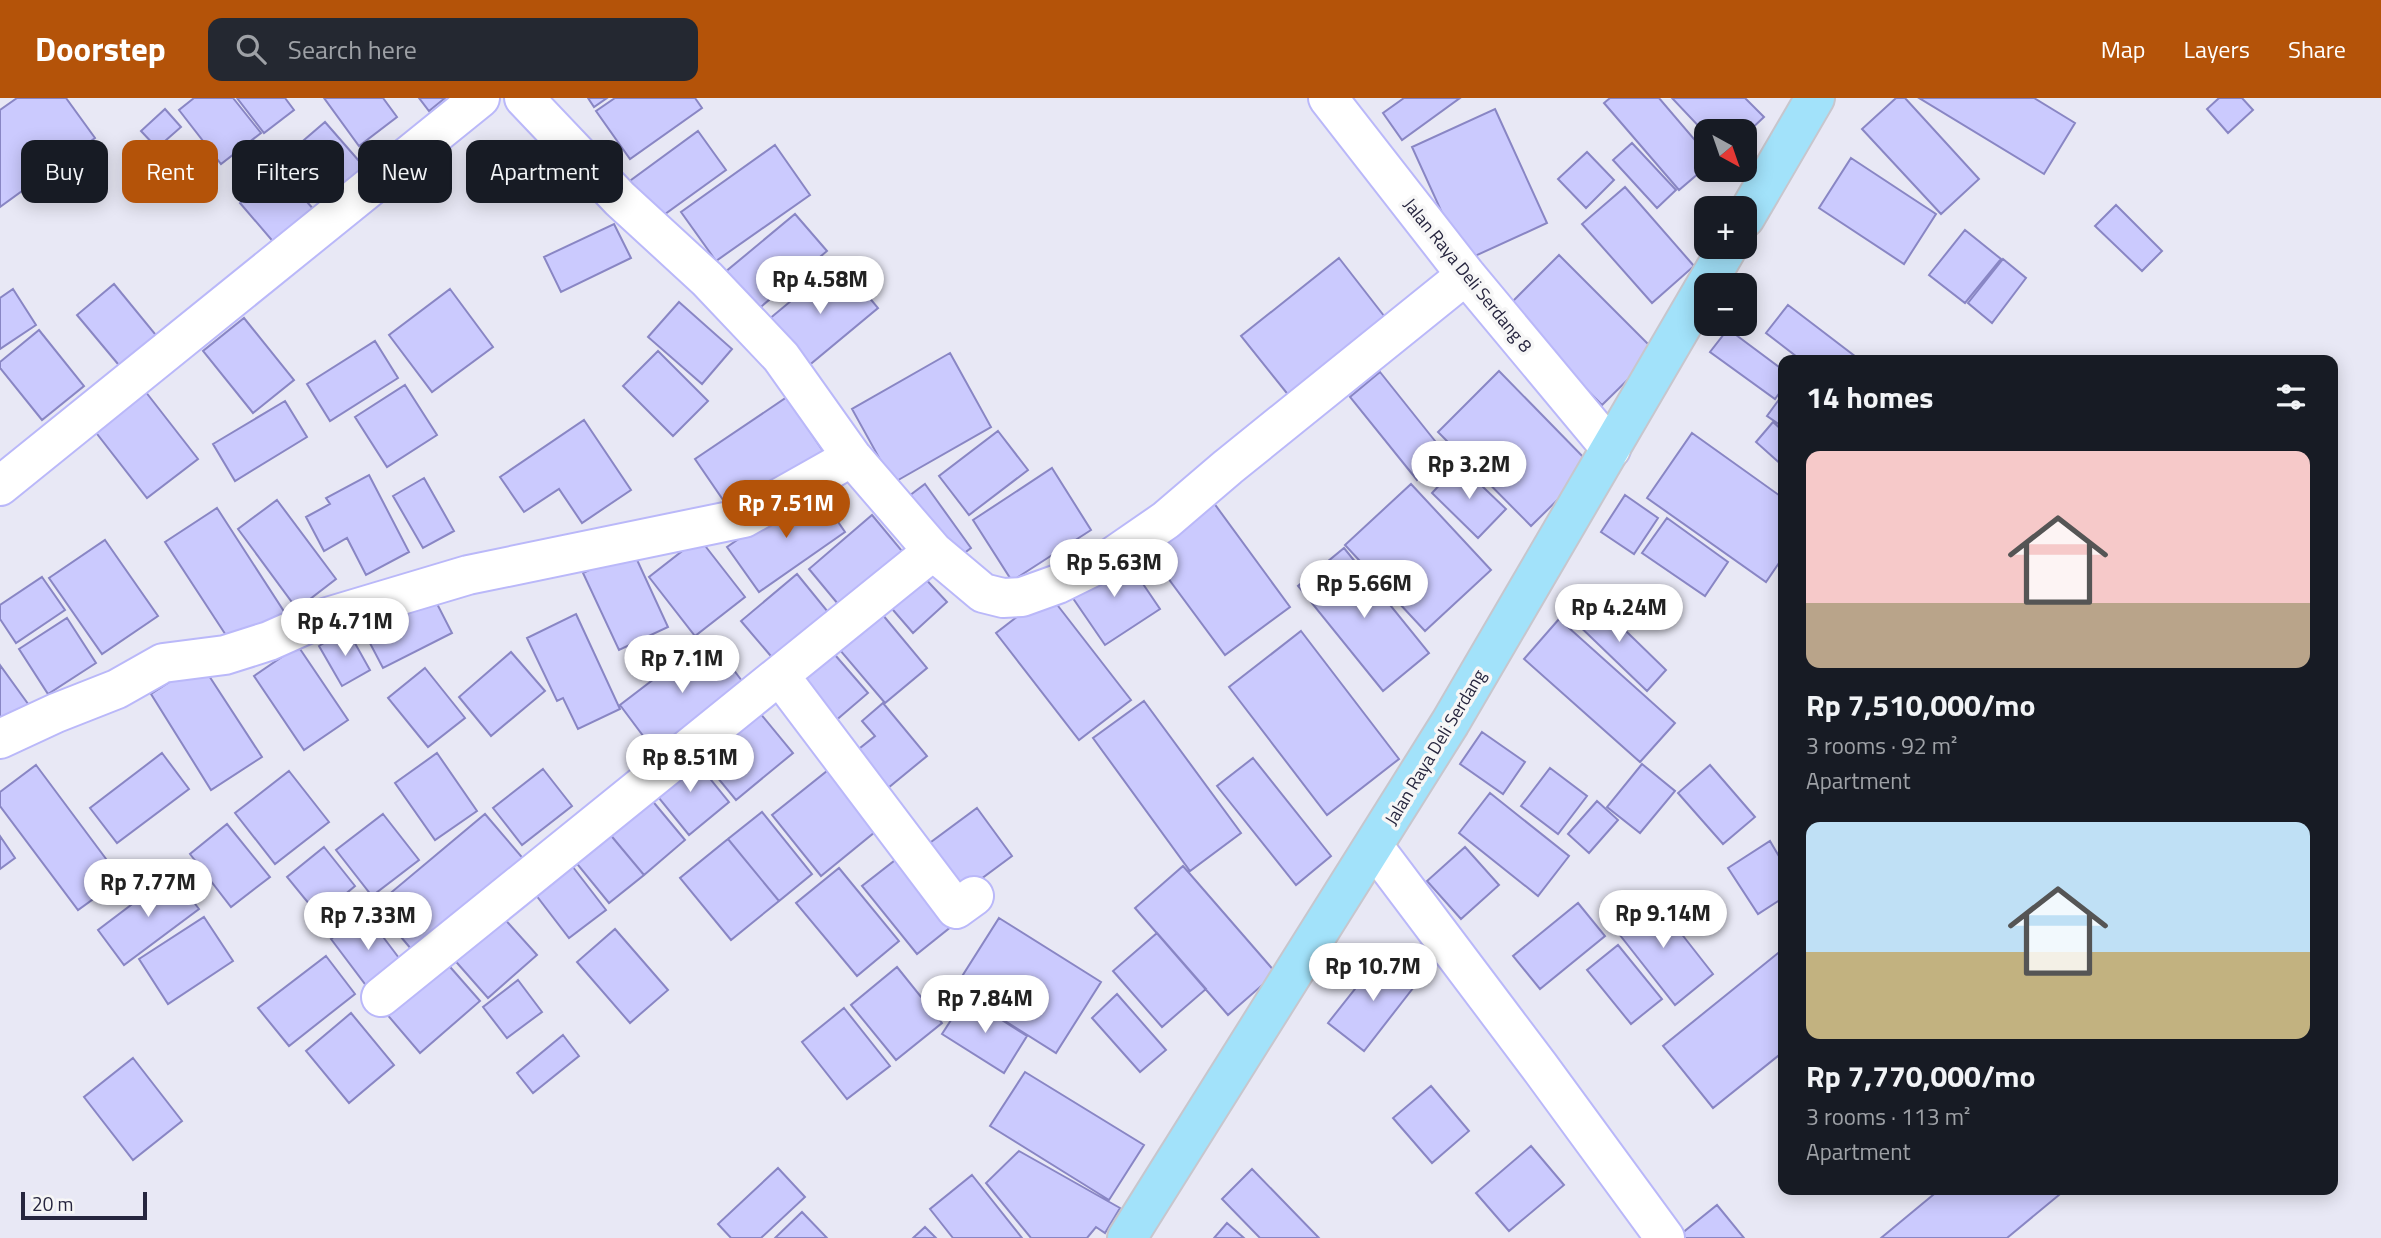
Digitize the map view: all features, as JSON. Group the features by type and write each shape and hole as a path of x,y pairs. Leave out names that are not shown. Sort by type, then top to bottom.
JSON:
{"main road":[{"path":"1757,197 1815,98"},
{"name":"Jalan Raya Deli Serdang","path":"1127,1238 1450,723 1721,259"}],"street":[{"path":"0,486 480,98"},
{"path":"524,98 620,199 707,279 781,357 852,457 933,551 984,593 1003,598 1022,597 1058,584 1111,558 1166,520 1466,275"},
{"name":"Jalan Raya Deli Serdang 8","path":"1328,98 1466,275 1611,449"},
{"path":"0,739 117,689 163,663 225,656 269,641 314,621 468,575 744,518 852,457"},
{"path":"382,997 933,551"},
{"path":"780,676 956,909 974,896"},
{"path":"1374,847 1665,1238"}],"building":[{"path":"17,98 66,98 95,138 21,140 21,192 0,207 0,110"},
{"path":"194,98 233,98 261,133 252,140 232,140 232,155 221,164 218,160 218,140 202,140 179,110"},
{"path":"237,98 285,98 294,110 264,133"},
{"path":"324,98 383,98 397,117 367,140 358,140 358,145"},
{"path":"419,98 445,98 429,111"},
{"path":"588,98 607,98 594,107"},
{"path":"615,98 695,98 702,108 630,159 623,149 623,140 617,140 596,111"},
{"path":"1404,98 1460,98 1402,140 1383,113"},
{"path":"1610,98 1659,98 1694,139 1694,177 1679,190 1604,103"},
{"path":"1672,98 1745,98 1764,117 1757,124 1757,119 1694,119 1694,121"},
{"path":"1896,98 1905,98 1979,179 1941,214 1862,129"},
{"path":"1919,98 2034,98 2075,123 2044,174"},
{"path":"2219,98 2242,98 2253,110 2228,133 2207,109"},
{"path":"165,109 181,127 166,140 149,140 141,131"},
{"path":"1495,109 1547,223 1464,261 1412,147"},
{"path":"325,122 341,140 304,140"},
{"path":"698,131 726,170 654,222 627,183"},
{"path":"1632,143 1676,190 1657,208 1613,160"},
{"path":"344,144 358,160 358,176 344,188"},
{"path":"775,145 810,195 716,261 681,212"},
{"path":"1587,152 1614,180 1586,208 1558,179"},
{"path":"1851,158 1936,214 1904,264 1819,208"},
{"path":"1625,187 1694,266 1652,303 1582,224"},
{"path":"240,203 308,203 315,211 276,245"},
{"path":"2116,205 2162,251 2142,271 2095,226"},
{"path":"795,214 827,251 756,311 724,273"},
{"path":"614,224 631,258 561,292 544,257"},
{"path":"1965,230 2001,259 1965,303 1929,275"},
{"path":"1559,255 1656,352 1602,405 1506,308"},
{"path":"1339,258 1395,330 1298,407 1241,336"},
{"path":"2003,259 2026,278 1992,323 1968,303"},
{"path":"839,261 878,308 801,372 762,325"},
{"path":"114,284 160,340 123,370 77,315"},
{"path":"13,289 36,325 0,349 0,298"},
{"path":"450,289 493,347 432,392 389,335"},
{"path":"679,302 732,349 702,384 648,337"},
{"path":"1788,305 1853,355 1795,355 1766,333"},
{"path":"244,318 294,380 253,413 203,351"},
{"path":"39,330 84,386 42,420 0,368 0,362"},
{"path":"1723,336 1737,336 1778,366 1778,395 1775,399 1710,352"},
{"path":"375,341 398,378 330,421 307,384"},
{"path":"658,351 708,401 673,436 623,386"},
{"path":"950,353 991,427 893,483 852,409"},
{"path":"1499,371 1592,466 1531,526 1438,432"},
{"path":"1380,372 1447,456 1417,480 1350,397"},
{"path":"138,382 198,459 147,498 87,421"},
{"path":"405,385 437,435 387,467 355,417"},
{"path":"787,397 823,451 732,513 695,459"},
{"path":"285,401 307,437 235,481 213,444"},
{"path":"1778,401 1778,424 1767,416"},
{"path":"584,420 631,490 582,523 559,489 524,512 500,477"},
{"path":"1773,422 1778,426 1778,462 1756,442"},
{"path":"998,431 1028,470 969,515 939,476"},
{"path":"1692,433 1778,494 1778,564 1766,582 1647,498"},
{"path":"1459,464 1506,509 1478,538 1432,493"},
{"path":"1052,468 1091,530 1012,581 973,520"},
{"path":"369,475 409,552 366,575 347,538 324,551 306,517 330,504 326,498"},
{"path":"424,478 454,531 423,548 393,496"},
{"path":"925,484 971,548 955,560 909,496"},
{"path":"1411,484 1491,570 1425,631 1345,545"},
{"path":"814,487 845,532 759,592 727,547"},
{"path":"1208,495 1290,607 1225,655 1142,543"},
{"path":"1625,495 1658,518 1634,554 1601,532"},
{"path":"277,500 336,579 297,609 238,529"},
{"path":"217,508 285,613 233,646 165,542"},
{"path":"872,515 907,557 843,610 809,569"},
{"path":"1667,518 1728,562 1705,596 1642,553"},
{"path":"699,538 745,597 695,636 649,577"},
{"path":"105,540 158,616 102,654 49,578"},
{"path":"1344,548 1429,653 1383,691 1298,586"},
{"path":"632,549 668,627 619,650 583,573"},
{"path":"1122,553 1160,609 1105,645 1068,591"},
{"path":"920,573 947,602 913,633 887,603"},
{"path":"797,574 837,623 782,669 741,621"},
{"path":"42,577 65,610 16,643 0,619 0,605"},
{"path":"1048,593 1131,700 1079,740 996,633"},
{"path":"432,594 452,633 383,668 363,630"},
{"path":"1591,597 1666,670 1647,691 1571,618"},
{"path":"576,614 620,709 578,729 563,698 557,701 527,638"},
{"path":"882,614 927,668 885,703 839,649"},
{"path":"67,618 96,663 48,694 19,649"},
{"path":"1559,619 1675,723 1640,762 1524,659"},
{"path":"347,629 370,670 342,686 319,646"},
{"path":"1301,631 1399,759 1327,815 1229,687"},
{"path":"709,637 745,685 656,753 620,705"},
{"path":"298,646 348,720 304,750 254,676"},
{"path":"829,648 868,693 834,722 795,676"},
{"path":"511,652 545,691 491,736 459,697"},
{"path":"200,662 262,757 211,790 151,694"},
{"path":"0,665 31,708 0,729"},
{"path":"425,668 465,718 428,747 388,698"},
{"path":"1144,701 1241,833 1190,871 1093,738"},
{"path":"883,703 927,756 877,797 845,760 875,736 862,721"},
{"path":"755,707 793,753 736,800 698,754"},
{"path":"1482,732 1525,762 1503,794 1460,764"},
{"path":"162,753 189,789 117,843 90,808"},
{"path":"437,753 477,811 435,840 395,783"},
{"path":"690,754 729,802 689,835 650,787"},
{"path":"1253,758 1331,856 1296,885 1217,786"},
{"path":"1642,764 1675,791 1640,833 1607,807"},
{"path":"36,765 121,879 78,910 0,806 0,792"},
{"path":"1710,765 1755,817 1723,844 1678,793"},
{"path":"832,767 881,827 821,876 772,815"},
{"path":"1550,768 1587,796 1558,834 1521,806"},
{"path":"543,769 572,806 522,845 493,808"},
{"path":"289,771 329,822 275,864 235,813"},
{"path":"645,792 685,840 644,875 603,826"},
{"path":"1490,793 1569,856 1538,896 1459,833"},
{"path":"1597,801 1618,820 1589,853 1568,834"},
{"path":"977,808 1012,856 962,893 927,845"},
{"path":"762,812 812,874 779,901 728,839"},
{"path":"383,814 419,860 372,896 336,850"},
{"path":"485,814 532,869 422,962 375,906"},
{"path":"227,824 270,877 231,907 190,854"},
{"path":"603,826 644,875 609,903 569,854"},
{"path":"0,836 15,858 0,869"},
{"path":"728,839 779,901 731,940 680,878"},
{"path":"1770,841 1778,855 1778,901 1758,914 1728,868"},
{"path":"324,847 355,886 319,916 287,877"},
{"path":"1465,847 1499,885 1461,919 1427,881"},
{"path":"903,854 957,922 917,954 862,886"},
{"path":"566,858 606,910 569,938 529,886"},
{"path":"1183,866 1276,973 1228,1015 1135,908"},
{"path":"839,868 899,941 857,976 796,903"},
{"path":"172,874 199,909 124,965 98,930"},
{"path":"1651,895 1713,974 1675,1005 1612,925"},
{"path":"1578,903 1605,936 1540,989 1513,956"},
{"path":"365,913 405,966 371,992 331,939"},
{"path":"500,914 537,955 488,998 451,956"},
{"path":"204,917 233,961 168,1004 139,959"},
{"path":"999,918 1101,982 1056,1053 954,989"},
{"path":"615,929 668,990 630,1023 577,962"},
{"path":"1157,933 1206,989 1162,1027 1113,971"},
{"path":"1618,945 1662,999 1631,1024 1587,970"},
{"path":"1778,953 1778,1056 1713,1108 1663,1046"},
{"path":"1382,955 1417,983 1364,1051 1328,1023"},
{"path":"326,956 355,994 289,1046 258,1008"},
{"path":"444,960 480,1001 420,1053 385,1012"},
{"path":"897,967 942,1023 896,1060 851,1005"},
{"path":"518,980 542,1012 507,1038 483,1007"},
{"path":"1117,994 1166,1050 1140,1072 1092,1018"},
{"path":"966,997 1027,1036 1004,1073 942,1034"},
{"path":"844,1008 890,1066 847,1099 802,1042"},
{"path":"351,1013 394,1065 349,1103 306,1051"},
{"path":"563,1035 579,1056 533,1093 517,1073"},
{"path":"133,1058 182,1121 133,1160 84,1097"},
{"path":"1025,1072 1144,1145 1109,1200 990,1126"},
{"path":"1431,1086 1469,1131 1432,1163 1393,1118"},
{"path":"1531,1146 1564,1185 1509,1231 1476,1193"},
{"path":"1019,1151 1120,1208 1105,1233 1096,1227 1087,1238 1031,1238 986,1183"},
{"path":"778,1168 805,1197 761,1238 731,1238 718,1224"},
{"path":"1252,1169 1319,1238 1260,1238 1222,1199"},
{"path":"972,1175 1022,1238 953,1238 930,1209"},
{"path":"1933,1195 2059,1195 2007,1238 1881,1238"},
{"path":"1717,1205 1744,1238 1676,1238"},
{"path":"802,1212 827,1238 775,1238"},
{"path":"1227,1223 1244,1238 1214,1238"},
{"path":"925,1227 936,1238 913,1238"}]}
